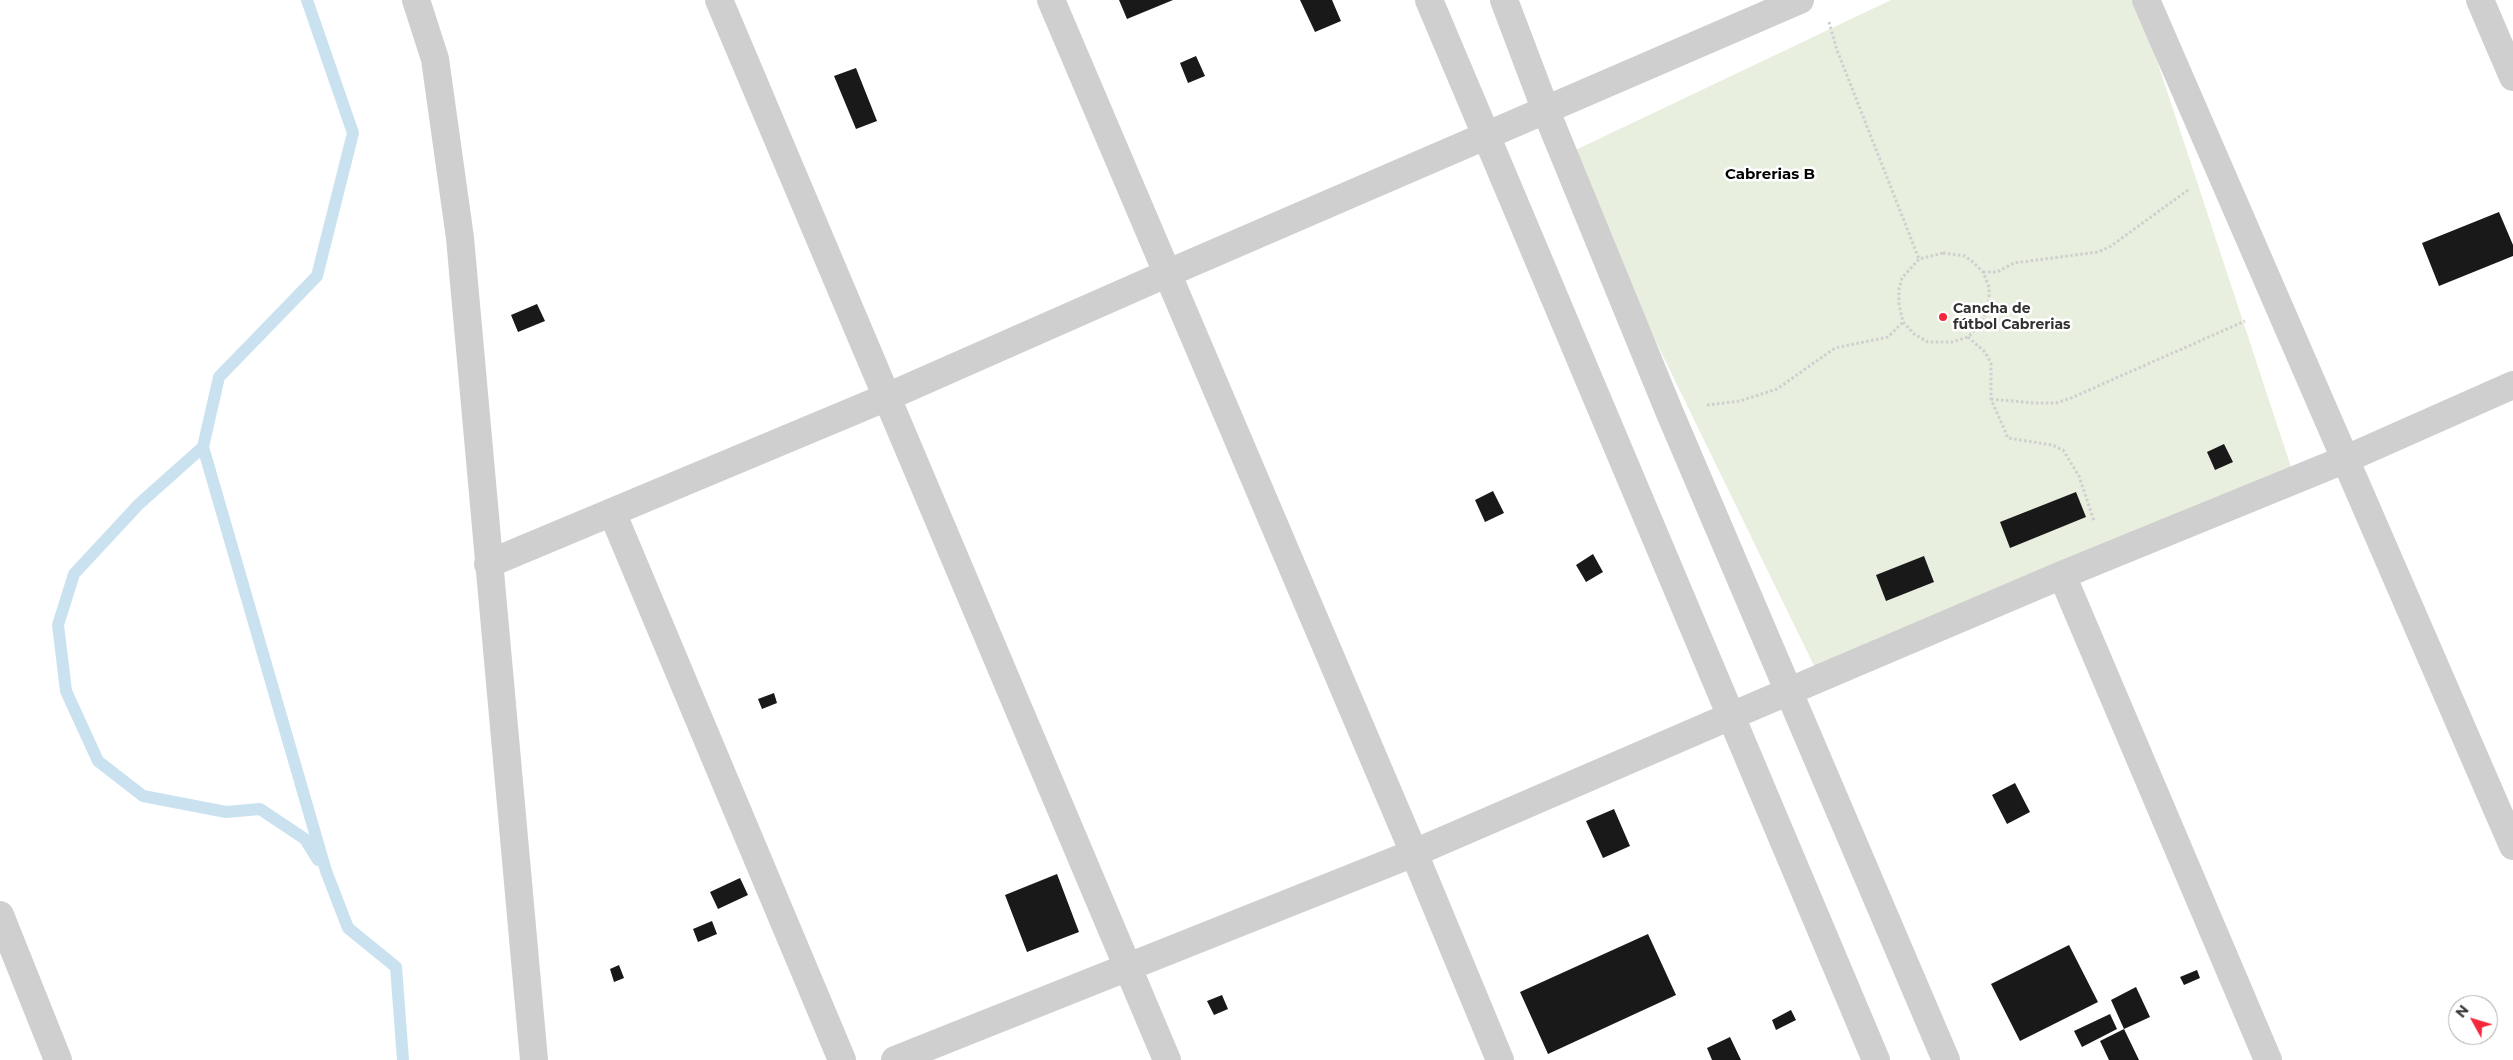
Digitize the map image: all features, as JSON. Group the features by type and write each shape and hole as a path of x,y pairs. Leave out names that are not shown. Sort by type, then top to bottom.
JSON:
{"street":[{"path":"416,0 435,59 460,238 534,1060"},
{"path":"720,0 1168,1060"},
{"path":"1051,0 1414,853 1500,1060"},
{"path":"1430,0 1876,1060"},
{"path":"1504,0 1546,111 1669,410 1946,1060"},
{"path":"488,564 887,397 1166,274 1800,0"},
{"path":"2146,0 2221,177 2346,458 2513,846"},
{"path":"2480,0 2513,78"},
{"path":"895,1060 1128,969 1414,853 2062,575 2346,458 2513,385"},
{"path":"612,512 842,1060"},
{"path":"2062,575 2268,1060"},
{"path":"0,915 58,1060"}],"path":[{"path":"1828,17 1837,50 1919,260"},
{"path":"1982,272 1997,272 2014,263 2098,252 2112,246 2165,205 2190,189 2221,177"},
{"path":"1943,253 1955,254 1965,256 1982,272 1989,287 1989,303 1982,323 1968,337 1952,342 1928,342 1914,334 1903,322 1899,304 1899,289 1902,278 1919,260 1943,253"},
{"path":"1991,400 2056,403 2279,306"},
{"path":"1669,410 1740,401 1777,389 1835,348 1888,337 1903,322"},
{"path":"1968,337 1985,352 1991,363 1991,400 2008,438 2052,445 2063,450 2079,476 2094,521 2062,575"}],"green space":[{"name":"Cancha de fútbol Cabrerias","path":"1891,0 2137,0 2295,479 1820,678 1565,155"}],"building":[{"path":"1119,0 1173,0 1127,19"},
{"path":"1300,0 1332,0 1341,21 1315,32"},
{"path":"1196,56 1205,76 1188,83 1180,63"},
{"path":"856,68 877,121 856,129 834,76"},
{"path":"2499,212 2513,245 2513,256 2439,286 2422,243"},
{"path":"537,304 545,321 518,332 511,315"},
{"path":"2224,444 2233,462 2215,470 2207,452"},
{"path":"1493,491 1504,513 1485,522 1475,500"},
{"path":"2076,492 2086,517 2010,548 2000,522"},
{"path":"1593,554 1603,572 1586,582 1576,565"},
{"path":"1924,556 1934,582 1886,601 1876,575"},
{"path":"774,693 777,703 762,709 758,699"},
{"path":"2015,783 2030,812 2007,824 1992,795"},
{"path":"1614,809 1630,846 1603,858 1586,821"},
{"path":"1057,874 1079,932 1027,952 1005,895"},
{"path":"740,878 748,895 718,909 710,892"},
{"path":"712,921 717,934 698,942 693,929"},
{"path":"1648,934 1676,995 1548,1054 1520,992"},
{"path":"2069,945 2098,1002 2020,1041 1991,984"},
{"path":"619,965 624,978 614,982 610,969"},
{"path":"2197,970 2200,978 2184,985 2180,977"},
{"path":"2136,987 2150,1017 2124,1029 2111,1000"},
{"path":"1222,995 1228,1009 1214,1015 1207,1001"},
{"path":"1791,1010 1796,1020 1776,1030 1772,1020"},
{"path":"2110,1014 2117,1029 2082,1047 2074,1031"},
{"path":"2124,1029 2139,1060 2109,1060 2100,1041"},
{"path":"1730,1037 1741,1060 1712,1060 1707,1048"}],"waterway":[{"path":"307,0 353,133 317,276 219,377 203,447 326,871 348,928 396,967 403,1060"},
{"path":"203,447 139,504 74,574 58,625 66,691 98,761 143,796 226,812 260,809 305,839 318,860"}],"place":[{"name":"Cancha de fútbol Cabrerias","path":"1943,317"}],"district":[{"name":"Cabrerias B","path":"1770,175"}]}
